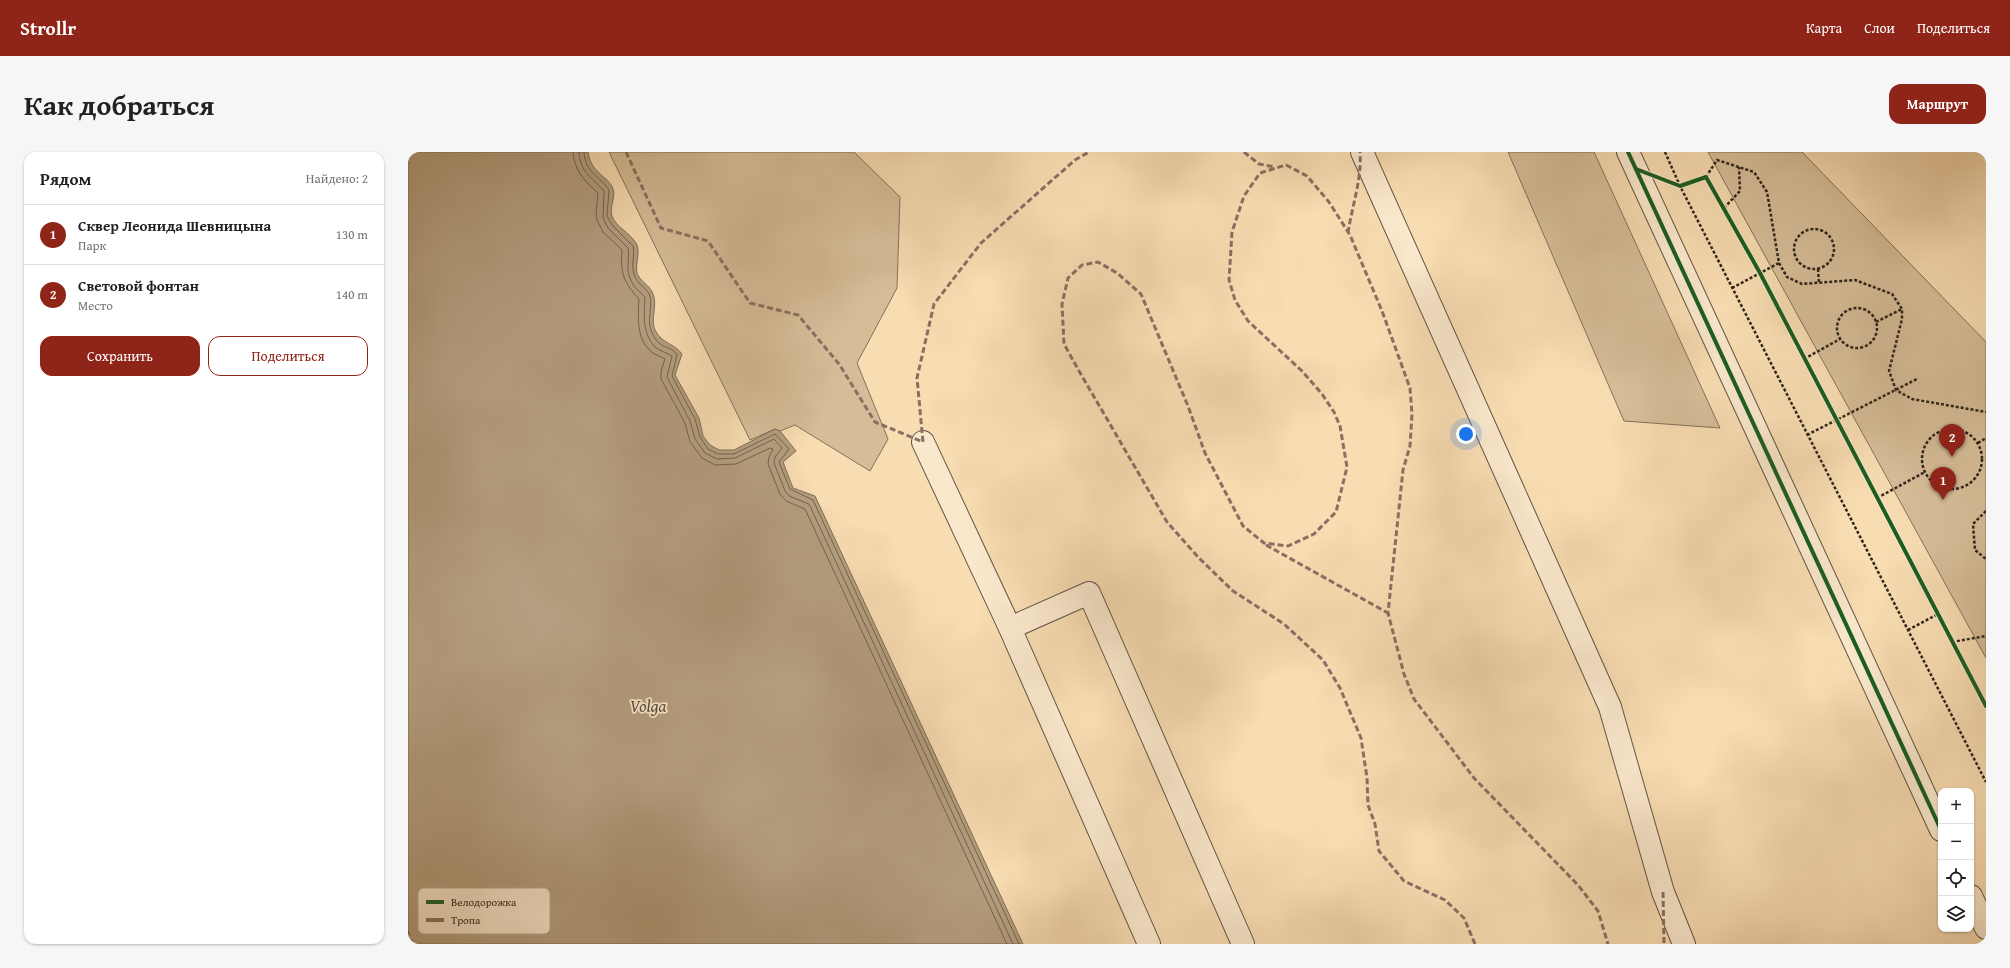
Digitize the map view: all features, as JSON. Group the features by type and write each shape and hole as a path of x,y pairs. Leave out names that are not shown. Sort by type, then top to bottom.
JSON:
{"street":[{"path":"1362,152 1610,707 1663,892 1684,944"},
{"path":"1628,152 1938,824"},
{"path":"923,442 1010,628 1149,944"},
{"path":"1010,628 1088,593 1243,944"},
{"path":"1974,902 1986,928"}],"path":[{"path":"1665,152 1680,186 1986,782"},
{"path":"1700,179 1706,177 1717,160 1754,172 1766,192 1779,263 1788,277 1802,284 1855,280 1892,294 1902,309 1902,319 1889,371 1896,390 1912,399 1986,412"},
{"path":"1724,208 1740,191 1739,168"},
{"path":"1706,177 1710,183"},
{"path":"1673,183 1680,186 1686,184"},
{"path":"1721,202 1728,215"},
{"path":"1815,229 1827,234 1834,245 1834,251 1829,263 1818,269 1805,267 1799,263 1794,250 1798,238 1808,230 1815,229"},
{"path":"1732,288 1779,263"},
{"path":"1756,267 1763,280"},
{"path":"1818,269 1819,283"},
{"path":"1854,308 1868,311 1876,322 1876,334 1868,344 1856,348 1850,347 1840,339 1837,326 1842,314 1848,310 1854,308"},
{"path":"1876,322 1902,309"},
{"path":"1804,358 1840,339"},
{"path":"1801,352 1808,365"},
{"path":"1807,435 1917,379"},
{"path":"1832,413 1840,427"},
{"path":"1952,428 1962,430 1971,435 1978,443 1982,462 1977,475 1967,485 1957,489 1948,489 1930,480 1925,472 1922,462 1922,452 1926,443 1933,435 1942,430 1952,428"},
{"path":"1978,443 1986,438"},
{"path":"1877,498 1925,472"},
{"path":"1873,491 1881,504"},
{"path":"1986,512 1973,524 1974,550 1986,559"},
{"path":"1934,608 1942,621"},
{"path":"1908,630 1938,614"},
{"path":"1949,635 1956,648"},
{"path":"1952,642 1986,636"}],"shaded area":[{"path":"609,152 854,152 900,197 897,288 857,363 888,439 870,471 795,425 780,431 775,429 750,440"},
{"path":"1508,152 1594,152 1720,428 1624,421"},
{"path":"1708,152 1802,152 1986,342 1986,658"}],"water":[{"name":"Volga","path":"408,152 588,152 596,170 608,181 613,189 614,195 611,213 614,220 636,243 638,250 637,273 640,279 650,288 654,298 655,303 653,321 655,330 661,338 679,350 682,354 675,375 699,418 703,436 710,445 719,450 734,450 775,429 780,431 796,451 783,462 793,488 815,496 1023,944 408,944"}],"ferry route":[{"path":"408,931 414,944"}],"marked path":[{"path":"626,152 661,228 708,241 750,303 798,315 839,364 875,422 923,442 917,378 934,304 981,243 1075,160 1089,152"},
{"path":"1244,152 1259,164 1275,167"},
{"path":"1348,233 1360,172 1360,152"},
{"path":"1475,944 1464,918 1445,900 1404,881 1379,851 1375,824 1368,805 1367,778 1361,738 1340,688 1323,660 1284,624 1233,591 1199,558 1167,522 1064,344 1062,304 1068,278 1082,265 1098,262 1117,273 1141,294 1188,406 1205,453 1243,526 1264,543 1288,546 1314,534 1336,512 1347,467 1340,426 1334,412 1322,394 1302,371 1248,321 1235,300 1229,280 1232,232 1244,196 1260,173 1286,165 1307,176 1329,202 1350,235 1382,311 1410,388 1412,414 1410,446 1403,470 1388,613 1404,674 1414,699 1474,778 1578,885 1598,911 1608,944"},
{"path":"1266,545 1388,613"},
{"path":"1663,892 1664,944"}],"cycle path":[{"path":"1628,152 1938,824"},
{"path":"1636,169 1680,186 1706,177 1760,273 1986,706"}],"place":[{"name":"Световой фонтан","path":"1952,457"},
{"name":"Сквер Леонида Шевницына","path":"1943,500"}]}
